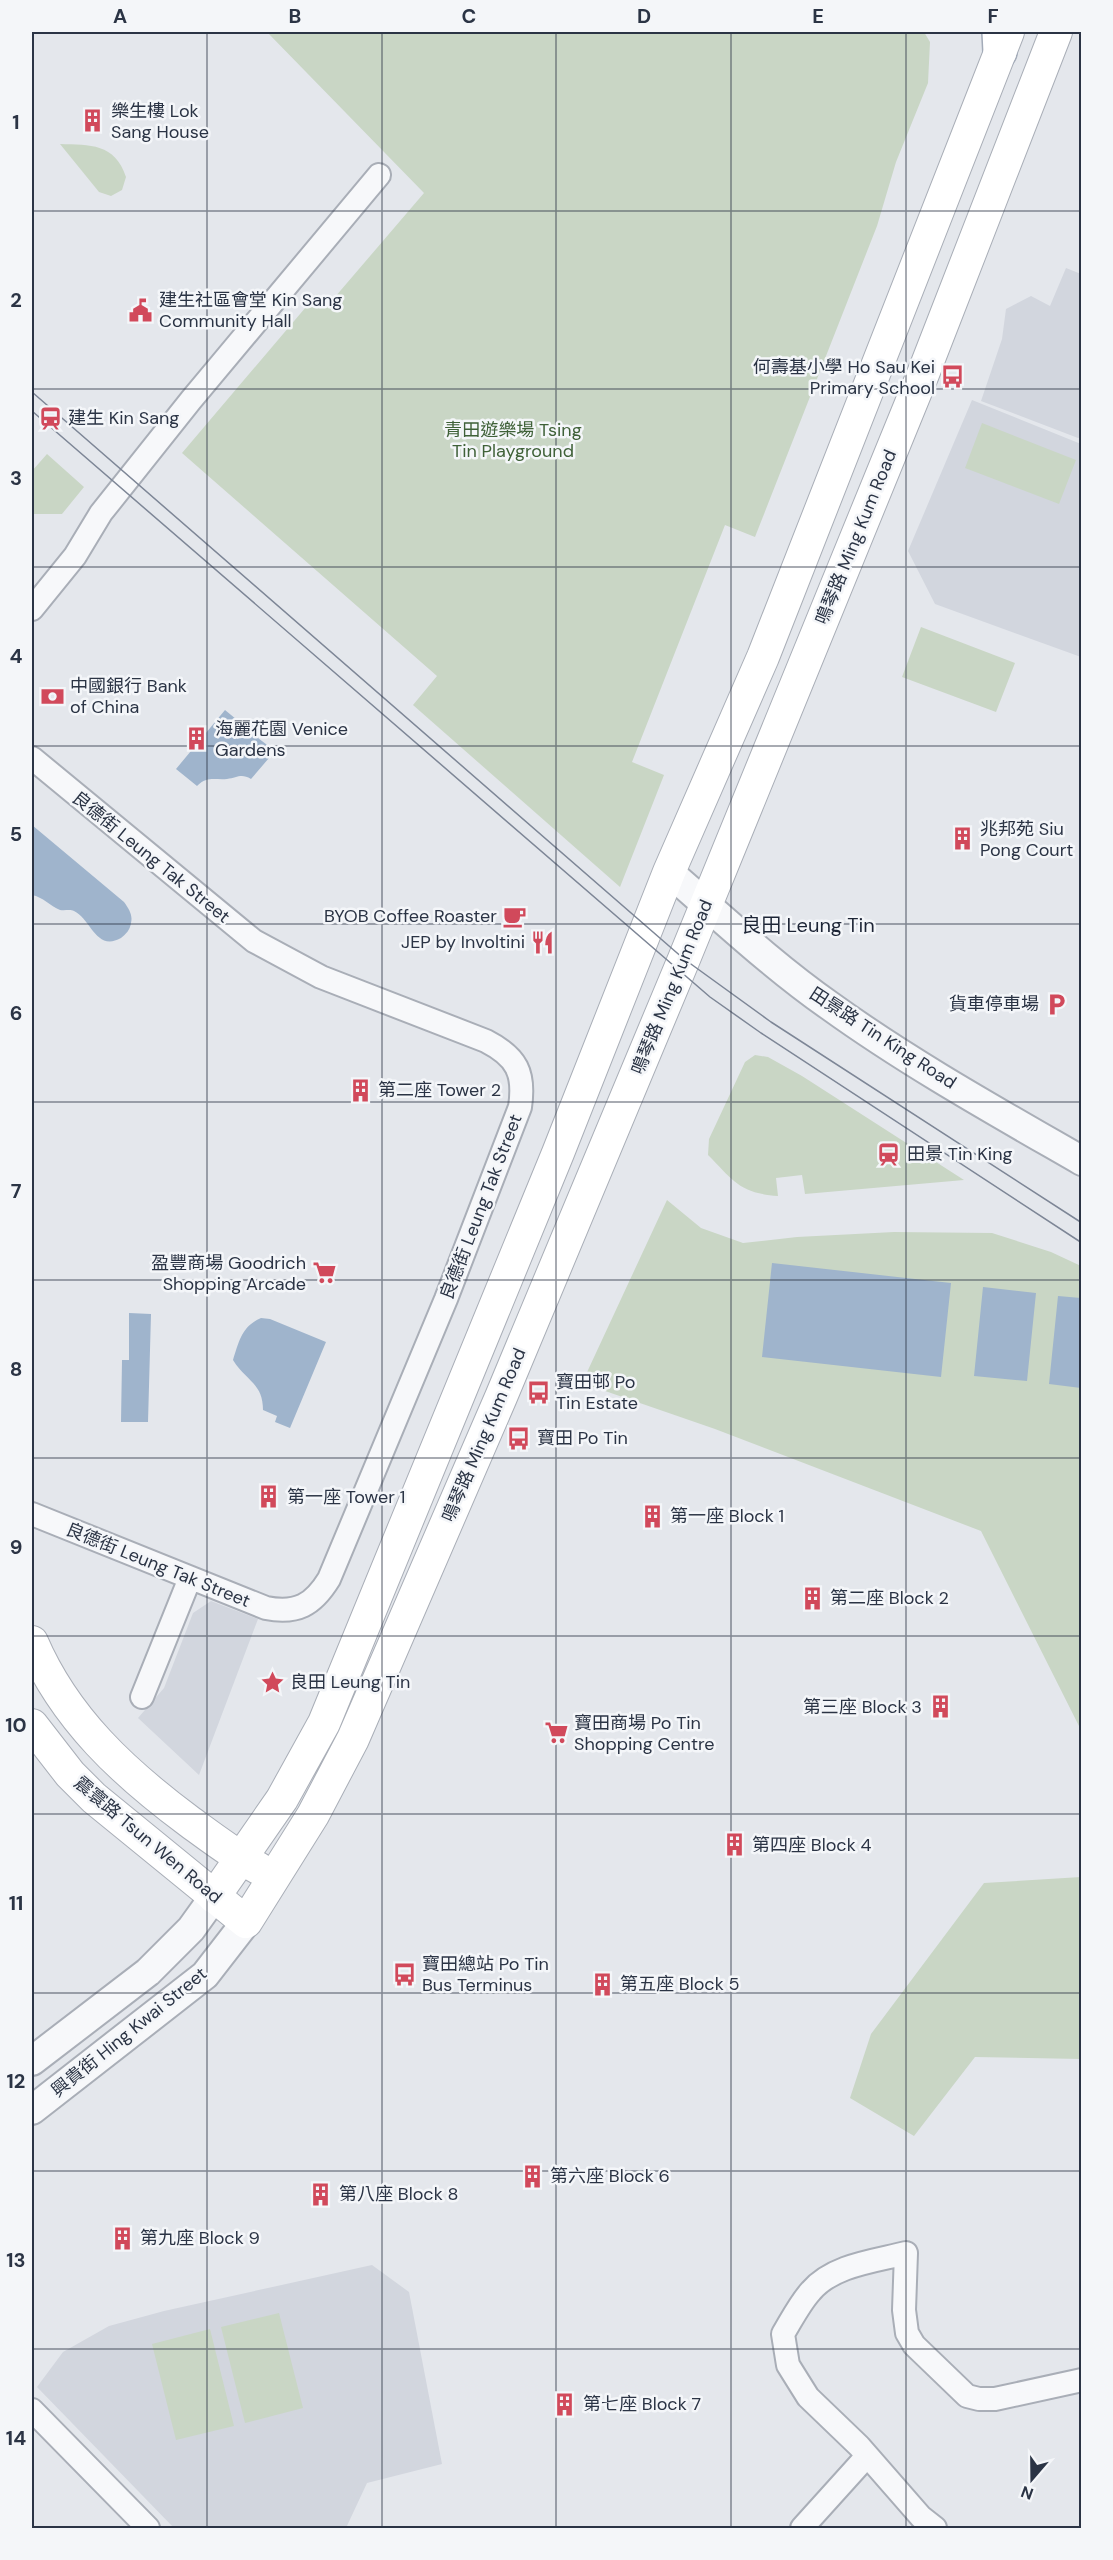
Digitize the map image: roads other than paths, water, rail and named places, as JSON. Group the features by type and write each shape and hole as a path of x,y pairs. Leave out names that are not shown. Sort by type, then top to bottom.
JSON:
{"main road":[{"name":"鳴琴路 Ming Kum Road","path":"246,1922 313,1815 353,1740 510,1375 923,374 1056,32"},
{"name":"鳴琴路 Ming Kum Road","path":"214,1897 282,1799 324,1723 558,1153 669,872 763,657 1002,38"},
{"name":"震寰路 Tsun Wen Road","path":"32,1642 50,1679 70,1710 118,1764 145,1788 240,1859 275,1876"},
{"name":"震寰路 Tsun Wen Road","path":"32,1725 48,1749 94,1798 246,1922"}],"street":[{"path":"32,609 75,556 101,513 191,400 380,175"},
{"name":"良德街 Leung Tak Street","path":"32,758 254,941 321,977 486,1041 505,1051 517,1067 523,1087 520,1107 446,1299 329,1579 319,1595 303,1607 281,1611 266,1608 32,1514"},
{"name":"田景路 Tin King Road","path":"669,872 762,953 838,1012 1082,1161"},
{"path":"142,1697 190,1578"},
{"name":"興貴街 Hing Kwai Street","path":"32,2061 148,1972 191,1929 214,1897"},
{"name":"興貴街 Hing Kwai Street","path":"32,2110 205,1975 246,1922"},
{"path":"935,2529 808,2397 788,2365 783,2334 812,2289 831,2275 858,2265 906,2253 904,2310 907,2333 914,2345 967,2396 995,2399 1082,2380"},
{"path":"32,2410 148,2529"},
{"path":"802,2529 867,2456"}],"water":[{"path":"225,710 242,724 251,720 257,723 260,733 258,738 275,751 251,779 242,776 211,779 197,786 176,769"},
{"path":"32,825 124,902 130,912 131,920 129,930 121,938 106,941 94,933 74,911 60,910 32,895"},
{"path":"772,1263 951,1283 941,1377 762,1357"},
{"path":"983,1287 1036,1293 1027,1381 974,1376"},
{"path":"1058,1296 1081,1298 1081,1388 1049,1384"},
{"path":"129,1313 151,1314 148,1422 121,1422 122,1360 129,1360"},
{"path":"261,1318 270,1319 326,1342 290,1428 275,1422 277,1416 263,1410 257,1388 233,1360 239,1340 245,1330"}],"tram line":[{"path":"32,392 684,959 771,1022 1082,1223"},
{"path":"32,411 710,997 761,1033 1082,1243"}],"place":[{"name":"樂生樓 Lok Sang House","path":"93,121"},
{"name":"建生社區會堂 Kin Sang Community Hall","path":"141,310"},
{"name":"何壽基小學 Ho Sau Kei Primary School","path":"953,377"},
{"name":"建生 Kin Sang","path":"50,418"},
{"name":"中國銀行 Bank of China","path":"52,696"},
{"name":"海麗花園 Venice Gardens","path":"197,739"},
{"name":"兆邦苑 Siu Pong Court","path":"962,839"},
{"name":"BYOB Coffee Roaster","path":"515,916"},
{"name":"JEP by Involtini","path":"543,942"},
{"name":"貨車停車場","path":"1057,1004"},
{"name":"第二座 Tower 2","path":"360,1090"},
{"name":"田景 Tin King","path":"889,1154"},
{"name":"盈豐商場 Goodrich Shopping Arcade","path":"324,1273"},
{"name":"寶田邨 Po Tin Estate","path":"538,1392"},
{"name":"寶田 Po Tin","path":"519,1438"},
{"name":"第一座 Tower 1","path":"269,1497"},
{"name":"第一座 Block 1","path":"652,1516"},
{"name":"第二座 Block 2","path":"812,1598"},
{"name":"良田 Leung Tin","path":"272,1682"},
{"name":"第三座 Block 3","path":"940,1707"},
{"name":"寶田商場 Po Tin Shopping Centre","path":"556,1733"},
{"name":"第四座 Block 4","path":"734,1845"},
{"name":"寶田總站 Po Tin Bus Terminus","path":"404,1974"},
{"name":"第五座 Block 5","path":"602,1984"},
{"name":"第六座 Block 6","path":"532,2176"},
{"name":"第八座 Block 8","path":"321,2194"},
{"name":"第九座 Block 9","path":"122,2238"},
{"name":"第七座 Block 7","path":"565,2404"}],"district":[{"name":"良田 Leung Tin","path":"808,925"}],"park label":[{"name":"青田遊樂場 Tsing Tin Playground","path":"513,440"}]}
